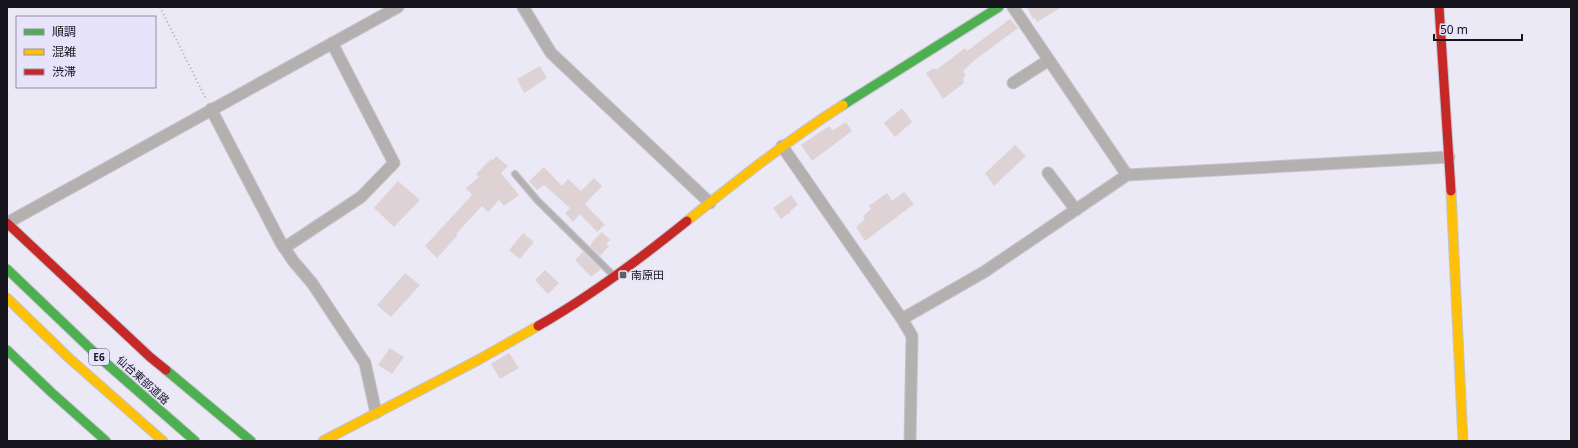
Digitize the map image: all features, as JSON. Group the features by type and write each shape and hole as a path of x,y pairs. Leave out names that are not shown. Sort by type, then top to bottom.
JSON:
{"main road":[{"path":"323,441 517,339 556,316 615,277 642,257 782,146 857,96 999,7"},
{"path":"1439,7 1450,157 1463,441"},
{"path":"7,223 150,357 251,441"},
{"name":"仙台東部道路","path":"7,269 84,344 195,441"},
{"name":"E6","path":"7,298 69,358 163,441"},
{"path":"7,350 106,441"}],"street":[{"path":"7,223 398,7"},
{"path":"523,7 551,53 710,203"},
{"path":"1013,7 1127,174"},
{"path":"284,248 361,197 394,163 332,43"},
{"path":"1013,83 1049,60"},
{"path":"211,109 284,248 312,283 366,363 376,413"},
{"path":"782,146 902,319 912,336 910,441"},
{"path":"902,319 984,272 1127,174 1450,157"},
{"path":"1048,173 1076,210"}],"lane":[{"path":"515,174 536,200 615,277"}],"path":[{"path":"160,7 211,109"}],"building":[{"path":"1027,7 1062,7 1037,22 1035,18 1033,19"},
{"path":"1010,19 1018,28 975,60 963,71 966,75 963,78 964,83 943,99 926,73 934,68 936,70 965,48 967,51"},
{"path":"540,66 547,78 524,93 517,79"},
{"path":"902,108 912,122 895,137 884,123"},
{"path":"846,122 852,131 812,161 801,145 829,126 833,130"},
{"path":"1015,145 1026,156 994,186 985,173"},
{"path":"496,156 508,166 501,173 519,195 504,206 499,200 488,212 482,206 456,234 458,235 437,258 425,246 472,195 466,188 479,177 476,174"},
{"path":"544,167 562,186 568,179 581,191 594,178 602,186 585,204 605,225 597,232 580,214 573,222 565,213 570,208 544,185 537,190 529,181"},
{"path":"398,181 420,200 394,227 374,208"},
{"path":"904,192 914,204 865,241 856,227 865,219 863,216 871,209 869,206 887,193 892,201"},
{"path":"791,195 798,205 781,219 773,208"},
{"path":"602,232 610,240 606,244 609,246 600,256 590,246"},
{"path":"523,233 534,242 520,259 509,250"},
{"path":"583,252 601,269 591,277 575,260"},
{"path":"545,270 559,283 548,294 535,280"},
{"path":"405,273 420,285 391,317 377,305"},
{"path":"390,348 404,357 392,374 378,365"},
{"path":"509,353 519,368 500,379 491,364"}],"traffic: fast":[{"path":"843,105 999,7"},
{"path":"7,269 99,357 195,441"},
{"path":"7,350 106,441"},
{"path":"166,370 251,441"}],"traffic: slow":[{"path":"687,221 783,146 843,105"},
{"path":"1451,191 1463,441"},
{"path":"7,298 69,358 163,441"},
{"path":"323,441 480,359 538,326"}],"traffic: jam":[{"path":"1439,7 1451,191"},
{"path":"538,326 615,276 687,221"},
{"path":"7,223 150,357 166,370"}],"place":[{"name":"南原田","path":"623,275"}]}
